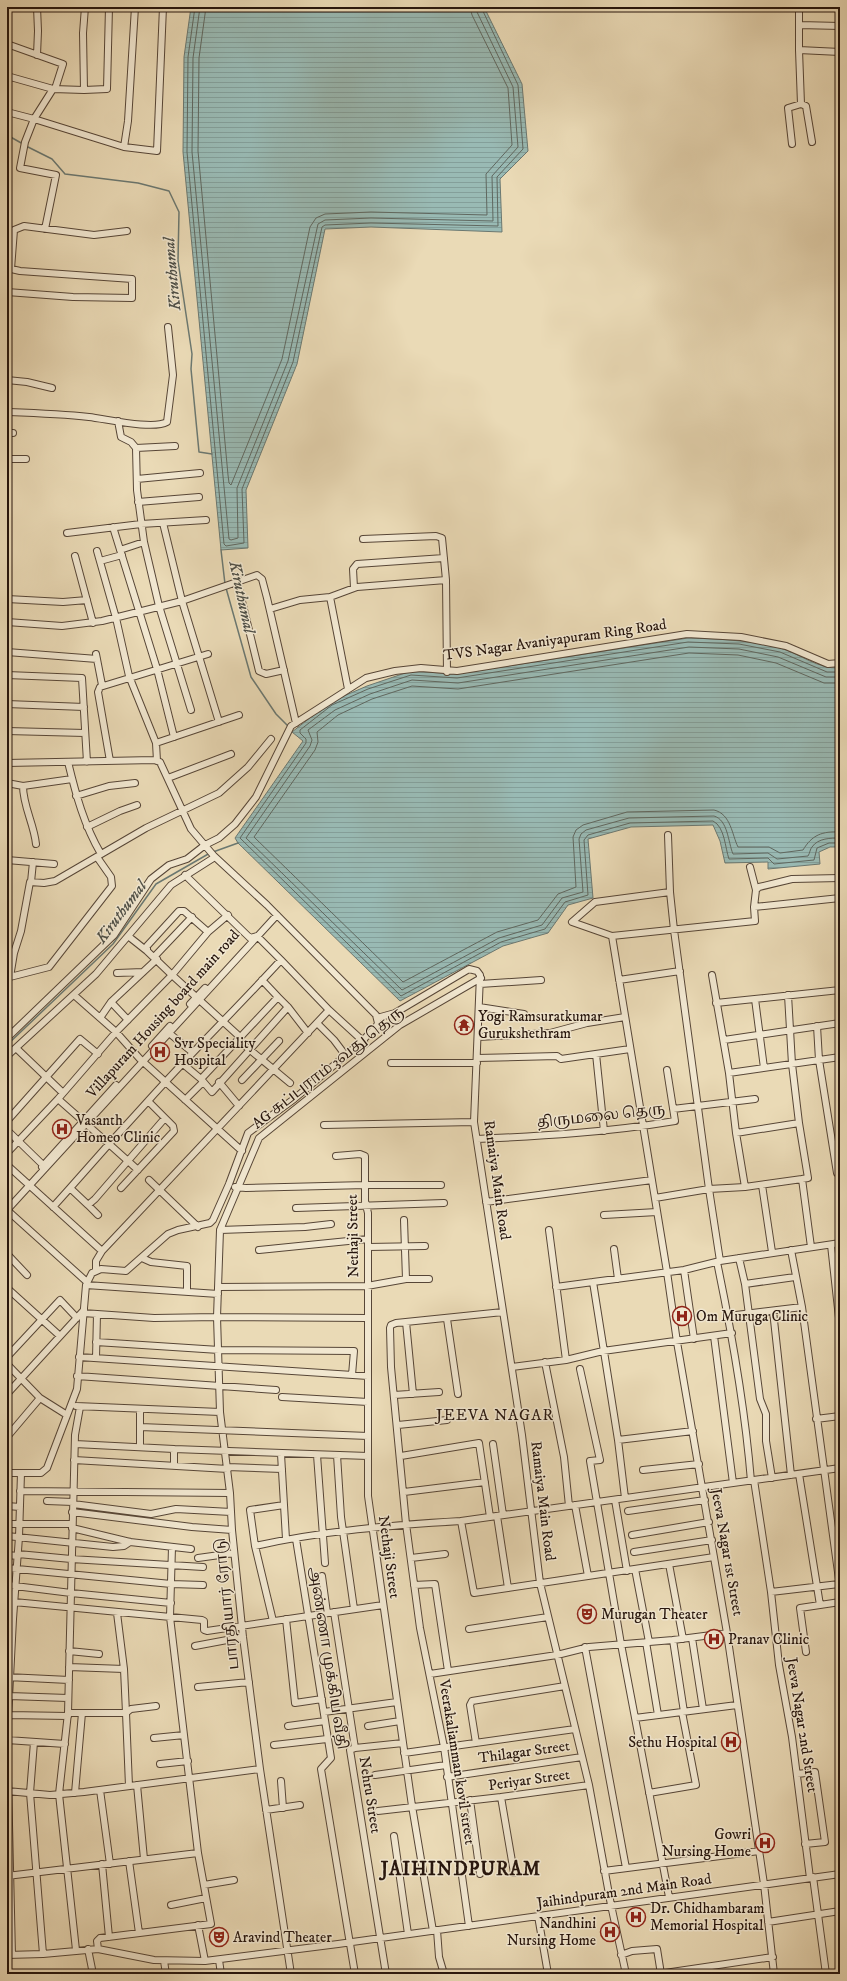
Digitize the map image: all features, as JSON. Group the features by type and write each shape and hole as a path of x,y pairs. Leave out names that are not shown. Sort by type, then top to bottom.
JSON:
{"street":[{"path":"37,7 37,55"},
{"path":"84,90 83,33 85,7"},
{"path":"7,76 54,89 107,89 109,7"},
{"path":"124,147 128,121 135,7"},
{"path":"7,112 124,147 157,151 163,7"},
{"path":"799,7 801,104"},
{"path":"799,25 840,26"},
{"path":"7,44 63,64 54,89 34,119 24,145 20,168 56,175 45,228"},
{"path":"799,50 840,52"},
{"path":"792,144 788,108 801,104 806,106 812,142"},
{"path":"7,292 73,297 132,298 132,279 9,269 14,230 24,226 94,235 127,231"},
{"path":"7,412 89,417 152,425 167,422 173,375 168,327"},
{"path":"7,380 27,382 52,388"},
{"path":"118,421 121,437 133,444 136,448 138,502 144,542 159,606 191,710"},
{"path":"136,448 175,446"},
{"path":"7,459 26,459"},
{"path":"137,479 200,473"},
{"path":"138,502 199,497"},
{"path":"67,533 142,524 206,520"},
{"path":"163,523 182,601 219,722"},
{"path":"113,528 157,669 174,737"},
{"path":"363,539 440,536 443,541 446,580 447,672"},
{"path":"100,562 144,542"},
{"path":"97,551 116,618 129,676 156,743 157,760"},
{"path":"74,556 93,623"},
{"path":"354,588 353,569 357,564 444,558"},
{"path":"7,622 62,626 93,623 182,601 254,575 260,576 270,609 284,670 292,726 256,797 235,824 207,847 187,859 169,865 151,879 114,935 7,1038"},
{"path":"270,609 300,600 330,597 354,588 446,580"},
{"path":"237,581 259,671 266,674 284,670"},
{"path":"330,597 348,689"},
{"path":"7,599 63,602 86,600"},
{"name":"TVS Nagar Avaniyapuram Ring Road","path":"292,726 366,678 395,670 421,668 447,672 686,634 741,637 786,646 828,664 840,663"},
{"path":"7,652 97,656 102,686"},
{"path":"110,761 98,689 102,686 129,676 208,654"},
{"path":"7,675 82,678 87,762"},
{"path":"7,704 84,707"},
{"path":"156,743 239,715"},
{"path":"7,731 85,733"},
{"path":"31,882 44,883 55,881 146,828 164,821 182,810 219,793 248,767 271,739"},
{"path":"168,778 231,754"},
{"path":"7,763 157,760 161,763 190,829 214,857 275,914 376,1015 376,1027 366,1044 346,1056 319,1084 265,1127 248,1133 233,1186 218,1224"},
{"path":"33,862 31,882 29,884 21,931 8,977 49,967 112,886 111,877 99,856 76,796 68,762"},
{"path":"7,783 23,786 72,779"},
{"path":"76,796 109,786 136,783"},
{"path":"23,786 23,796 36,844"},
{"path":"87,827 120,811 137,805"},
{"name":"Jeeva Nagar 2nd Street","path":"668,835 670,892 674,930 708,1189 718,1261 732,1333 747,1432 752,1481 771,1592 779,1665 792,1737 805,1844 818,1914 826,1974"},
{"path":"7,1056 96,974 171,885 214,857"},
{"path":"7,860 54,864"},
{"path":"670,892 595,902 572,922 612,936 754,921 756,890 750,868"},
{"path":"185,875 228,915 250,938 257,936 329,1010 366,1044"},
{"path":"756,890 759,887 792,879 840,878"},
{"path":"754,907 840,898"},
{"path":"148,950 147,945 177,912 184,911 208,932"},
{"name":"Villapuram Housing board main road","path":"142,1060 169,1033 198,998 257,936 275,914"},
{"name":"Villapuram Housing board main road","path":"7,1205 29,1184 43,1165 142,1060 250,938 275,914"},
{"path":"7,1154 98,1054 116,1032 172,975 208,932 228,915"},
{"path":"100,1018 111,1002 143,972 192,917"},
{"path":"128,936 148,950 172,975 224,1022 248,1050 290,1083"},
{"name":"Jeeva Nagar 1st Street","path":"612,936 677,1342 727,1633 764,1884 774,1974"},
{"path":"53,1207 183,1064 192,1052 224,1022 281,960"},
{"path":"377,1018 395,1013 469,969 479,977 541,980"},
{"path":"619,980 680,971"},
{"path":"117,973 143,972"},
{"path":"712,975 724,1040 736,1133 745,1187"},
{"name":"Ramaiya Main Road","path":"479,977 474,1122 512,1367 532,1511 540,1583 589,1785 610,1905 626,1974"},
{"name":"AG சுப்புராம் 3வது தெரு","path":"319,1084 366,1044 479,977"},
{"path":"262,980 288,1007 308,1033"},
{"path":"716,1003 840,990"},
{"path":"74,995 116,1032 142,1060 242,1151"},
{"path":"655,1198 708,1189 745,1187 808,1178 799,1123 792,1064 788,995"},
{"path":"185,1100 239,1038 278,997"},
{"path":"755,999 764,1068"},
{"path":"111,1002 128,1020"},
{"path":"183,1064 212,1092 219,1082 288,1007"},
{"path":"479,1007 524,1014"},
{"path":"76,1950 59,1794 68,1715 71,1541 77,1389 83,1358 86,1313 90,1284 96,1270 96,1261 102,1252 329,1010"},
{"path":"478,1037 550,1033 587,1023 625,1017"},
{"path":"317,1023 334,1040 346,1056"},
{"path":"724,1040 840,1023"},
{"path":"817,1026 819,1060 837,1173 840,1173"},
{"path":"169,1033 192,1052"},
{"path":"7,1121 80,1039 98,1054"},
{"path":"242,1080 280,1041"},
{"path":"16,1048 63,1093"},
{"path":"391,1062 557,1056 561,1060 630,1049"},
{"path":"596,1054 604,1130"},
{"path":"729,1073 840,1057"},
{"name":"திருமலை தெரு","path":"477,1139 558,1135 643,1127 675,1121 667,1070"},
{"path":"219,1082 239,1106"},
{"path":"58,1098 138,1170"},
{"path":"673,1109 755,1099"},
{"path":"121,1188 174,1131 174,1126 148,1101"},
{"name":"AG சுப்புராம் 3வது தெரு","path":"233,1186 265,1127 298,1102"},
{"path":"88,1205 95,1199 166,1118"},
{"path":"324,1125 474,1122"},
{"path":"84,1123 7,1210 90,1284 218,1294"},
{"path":"736,1133 799,1123"},
{"path":"7,1130 43,1165"},
{"name":"Nethaji Street","path":"336,1156 360,1154 365,1156 368,1239 368,1496 371,1529 412,1806 439,1957 444,1974"},
{"path":"7,1165 102,1252"},
{"path":"802,1179 811,1247"},
{"path":"149,1180 161,1189 198,1227"},
{"path":"486,1202 652,1180"},
{"path":"233,1186 441,1185"},
{"path":"762,1185 772,1252"},
{"path":"218,1224 233,1186"},
{"path":"70,1188 98,1215"},
{"path":"296,1208 444,1203"},
{"path":"604,1215 657,1212"},
{"path":"404,1220 406,1279"},
{"path":"96,1270 126,1271 147,1260 168,1234 178,1230 210,1224 331,1224"},
{"name":"பாரதியார் ரோடு","path":"218,1224 217,1317 220,1367 220,1412 226,1452 234,1554 243,1637 260,1769 291,1974"},
{"path":"549,1230 566,1360"},
{"path":"259,1250 368,1239"},
{"path":"556,1287 684,1270 718,1261 840,1243"},
{"path":"831,1245 840,1327"},
{"path":"368,1247 425,1246"},
{"path":"614,1250 618,1279"},
{"path":"771,1592 816,1586 840,1585 838,1554 816,1419 802,1307 791,1250"},
{"path":"8,1256 27,1275"},
{"path":"739,1258 745,1284 760,1399 766,1414 766,1441 772,1478"},
{"path":"147,1260 187,1266 188,1292"},
{"path":"684,1270 694,1338"},
{"path":"745,1284 795,1277"},
{"path":"218,1287 367,1286 406,1279 429,1279"},
{"path":"593,1282 618,1440 625,1498"},
{"path":"7,1288 60,1336"},
{"path":"7,1357 60,1300 77,1318"},
{"path":"728,1316 802,1307"},
{"path":"773,1311 791,1475"},
{"path":"413,1394 406,1322 447,1319 503,1312"},
{"path":"7,1394 77,1318 86,1313 154,1318 368,1318"},
{"path":"96,1358 97,1314"},
{"path":"447,1319 458,1394"},
{"name":"Veerakaliamman kovil street","path":"406,1322 393,1324 390,1328 394,1395 398,1425 406,1524 420,1628 444,1748 450,1802 469,1926"},
{"path":"512,1367 566,1360 603,1351 677,1342 694,1338 732,1333"},
{"path":"714,1336 733,1483"},
{"path":"96,1342 219,1350 354,1351 352,1375"},
{"path":"83,1358 368,1376"},
{"path":"545,1362 572,1506 588,1576"},
{"path":"7,1364 40,1398 67,1415"},
{"path":"580,1369 600,1460 590,1461 621,1644 669,1897"},
{"path":"80,1377 163,1383 220,1385 276,1390"},
{"path":"394,1395 439,1392"},
{"path":"282,1397 368,1402"},
{"path":"7,1437 40,1398"},
{"path":"7,1473 21,1476 41,1473 45,1470 67,1415 76,1406 220,1412"},
{"path":"140,1409 140,1447"},
{"path":"816,1419 840,1416"},
{"path":"398,1425 447,1420"},
{"path":"140,1427 368,1436"},
{"path":"618,1440 693,1431"},
{"path":"400,1456 479,1443 490,1517"},
{"path":"75,1444 226,1452 368,1456"},
{"path":"493,1444 508,1588"},
{"path":"174,1449 174,1465"},
{"path":"281,1454 286,1540"},
{"path":"317,1455 325,1563"},
{"path":"337,1455 343,1532 354,1609"},
{"path":"74,1460 227,1468 282,1469"},
{"path":"643,1470 698,1464"},
{"path":"255,1546 286,1540 406,1524 461,1521 500,1516 840,1468"},
{"path":"798,1474 820,1605"},
{"path":"10,1955 7,1753 9,1696 8,1677 10,1618 18,1555 21,1476"},
{"path":"404,1492 485,1482"},
{"path":"20,1492 73,1491 230,1493"},
{"path":"47,1500 151,1514 176,1508 231,1512"},
{"path":"615,1500 627,1570"},
{"path":"628,1511 705,1500"},
{"path":"273,1620 255,1546 250,1510 284,1505"},
{"path":"7,1506 20,1507"},
{"path":"72,1512 192,1527 232,1530"},
{"path":"461,1521 474,1594 714,1557"},
{"path":"632,1535 708,1522"},
{"path":"7,1524 72,1526 130,1542 191,1549"},
{"path":"7,1536 71,1541 113,1547 124,1546 130,1542"},
{"name":"அண்ணா முக்கிய வீதி","path":"296,1539 331,1758 321,1769 350,1942"},
{"path":"634,1552 712,1540"},
{"path":"98,1949 98,1939 211,1924 198,1853 170,1617 172,1547"},
{"path":"198,1558 234,1554"},
{"path":"411,1558 444,1554"},
{"path":"7,1555 203,1567"},
{"path":"669,1564 683,1639"},
{"path":"7,1568 171,1584 203,1585"},
{"path":"635,1569 658,1715"},
{"path":"322,1576 327,1613"},
{"path":"414,1585 435,1584 448,1671"},
{"path":"7,1585 171,1603"},
{"path":"806,1652 800,1608 840,1602"},
{"path":"12,1603 203,1620 205,1631 383,1605"},
{"name":"Nehru Street","path":"334,1612 355,1748 350,1750 380,1938"},
{"path":"117,1613 124,1669 128,1786"},
{"path":"469,1629 548,1617"},
{"path":"286,1619 295,1703 322,1699"},
{"path":"430,1674 557,1655 585,1647 673,1640 727,1633"},
{"path":"195,1646 243,1637"},
{"path":"692,1638 703,1709"},
{"path":"649,1794 696,1785 683,1712 673,1640"},
{"path":"585,1647 626,1868"},
{"path":"69,1651 99,1654"},
{"path":"69,1667 124,1669"},
{"path":"8,1677 69,1680"},
{"path":"198,1687 249,1682"},
{"path":"476,1743 470,1705 472,1701 565,1686"},
{"path":"9,1696 68,1698"},
{"path":"324,1712 397,1702"},
{"path":"635,1718 737,1705"},
{"path":"8,1715 126,1713 131,1709 156,1706"},
{"path":"75,1793 82,1713"},
{"path":"288,1726 325,1721"},
{"path":"368,1726 400,1722"},
{"path":"404,1753 575,1729"},
{"path":"154,1738 184,1735"},
{"path":"274,1745 327,1739"},
{"path":"7,1740 64,1744"},
{"path":"34,1742 30,1793 43,1954"},
{"path":"355,1748 403,1743"},
{"name":"Thilagar Street","path":"447,1777 582,1757"},
{"path":"160,1764 188,1761"},
{"path":"375,1775 446,1764"},
{"path":"8,1791 59,1794 75,1793 260,1769"},
{"path":"797,1774 815,1772 825,1842 805,1844"},
{"path":"281,1781 283,1808"},
{"path":"137,1785 144,1859"},
{"name":"Periyar Street","path":"378,1811 589,1785"},
{"path":"100,1790 110,1864"},
{"path":"501,1797 514,1873"},
{"path":"470,1800 480,1874"},
{"path":"266,1810 300,1805"},
{"path":"394,1836 408,1934"},
{"path":"604,1871 663,1862 759,1851"},
{"path":"9,1876 198,1853"},
{"path":"129,1861 139,1933"},
{"path":"102,1864 109,1937"},
{"name":"Jaihindpuram 2nd Main Road","path":"10,1955 43,1954 98,1949 164,1961 219,1960 840,1874"},
{"path":"204,1885 234,1880"},
{"path":"172,1905 206,1898"},
{"path":"768,1922 840,1911"},
{"path":"538,1916 548,1974"},
{"path":"198,1925 205,1961"},
{"path":"380,1938 386,1974"},
{"path":"350,1942 355,1974"},
{"path":"621,1955 632,1951 657,1948 661,1974"},
{"path":"88,1949 93,1974"},
{"path":"658,1974 688,1972 772,1957"},
{"path":"219,1960 221,1974"},
{"path":"164,1961 166,1974"}],"water":[{"path":"191,7 484,7 522,84 528,151 500,179 502,232 371,227 325,229 297,364 246,490 248,548 221,550 183,152 184,57"},
{"path":"688,638 734,640 768,645 788,651 816,664 832,668 840,668 840,847 830,847 819,852 820,864 768,869 768,862 725,863 720,841 713,825 631,827 588,839 593,898 568,905 548,933 503,946 400,1001 238,843 235,838 303,741 292,732 330,702 367,686 411,671 457,674"}],"waterway":[{"name":"Kiruthumal","path":"7,135 23,144"},
{"name":"Kiruthumal","path":"26,146 52,159 65,174 138,183 169,191 179,212 178,261 192,354 191,369 199,452 212,454"},
{"name":"Kiruthumal","path":"221,550 225,584"},
{"name":"Kiruthumal","path":"226,588 251,677 276,714 289,727"},
{"name":"Kiruthumal","path":"213,852 238,843"},
{"name":"Kiruthumal","path":"7,1045 113,944 156,884 210,853"}],"place":[{"name":"Yogi Ramsuratkumar Gurukshethram","path":"464,1025"},
{"name":"Svr Speciality Hospital","path":"160,1052"},
{"name":"Vasanth Homeo Clinic","path":"62,1129"},
{"name":"Om Muruga Clinic","path":"682,1316"},
{"name":"Murugan Theater","path":"587,1614"},
{"name":"Pranav Clinic","path":"714,1639"},
{"name":"Sethu Hospital","path":"731,1742"},
{"name":"Gowri Nursing Home","path":"765,1843"},
{"name":"Dr. Chidhambaram Memorial Hospital","path":"636,1917"},
{"name":"Nandhini Nursing Home","path":"610,1932"},
{"name":"Aravind Theater","path":"219,1937"}],"district":[{"name":"JEEVA NAGAR","path":"495,1415"},
{"name":"JAIHINDPURAM","path":"461,1869"}]}
